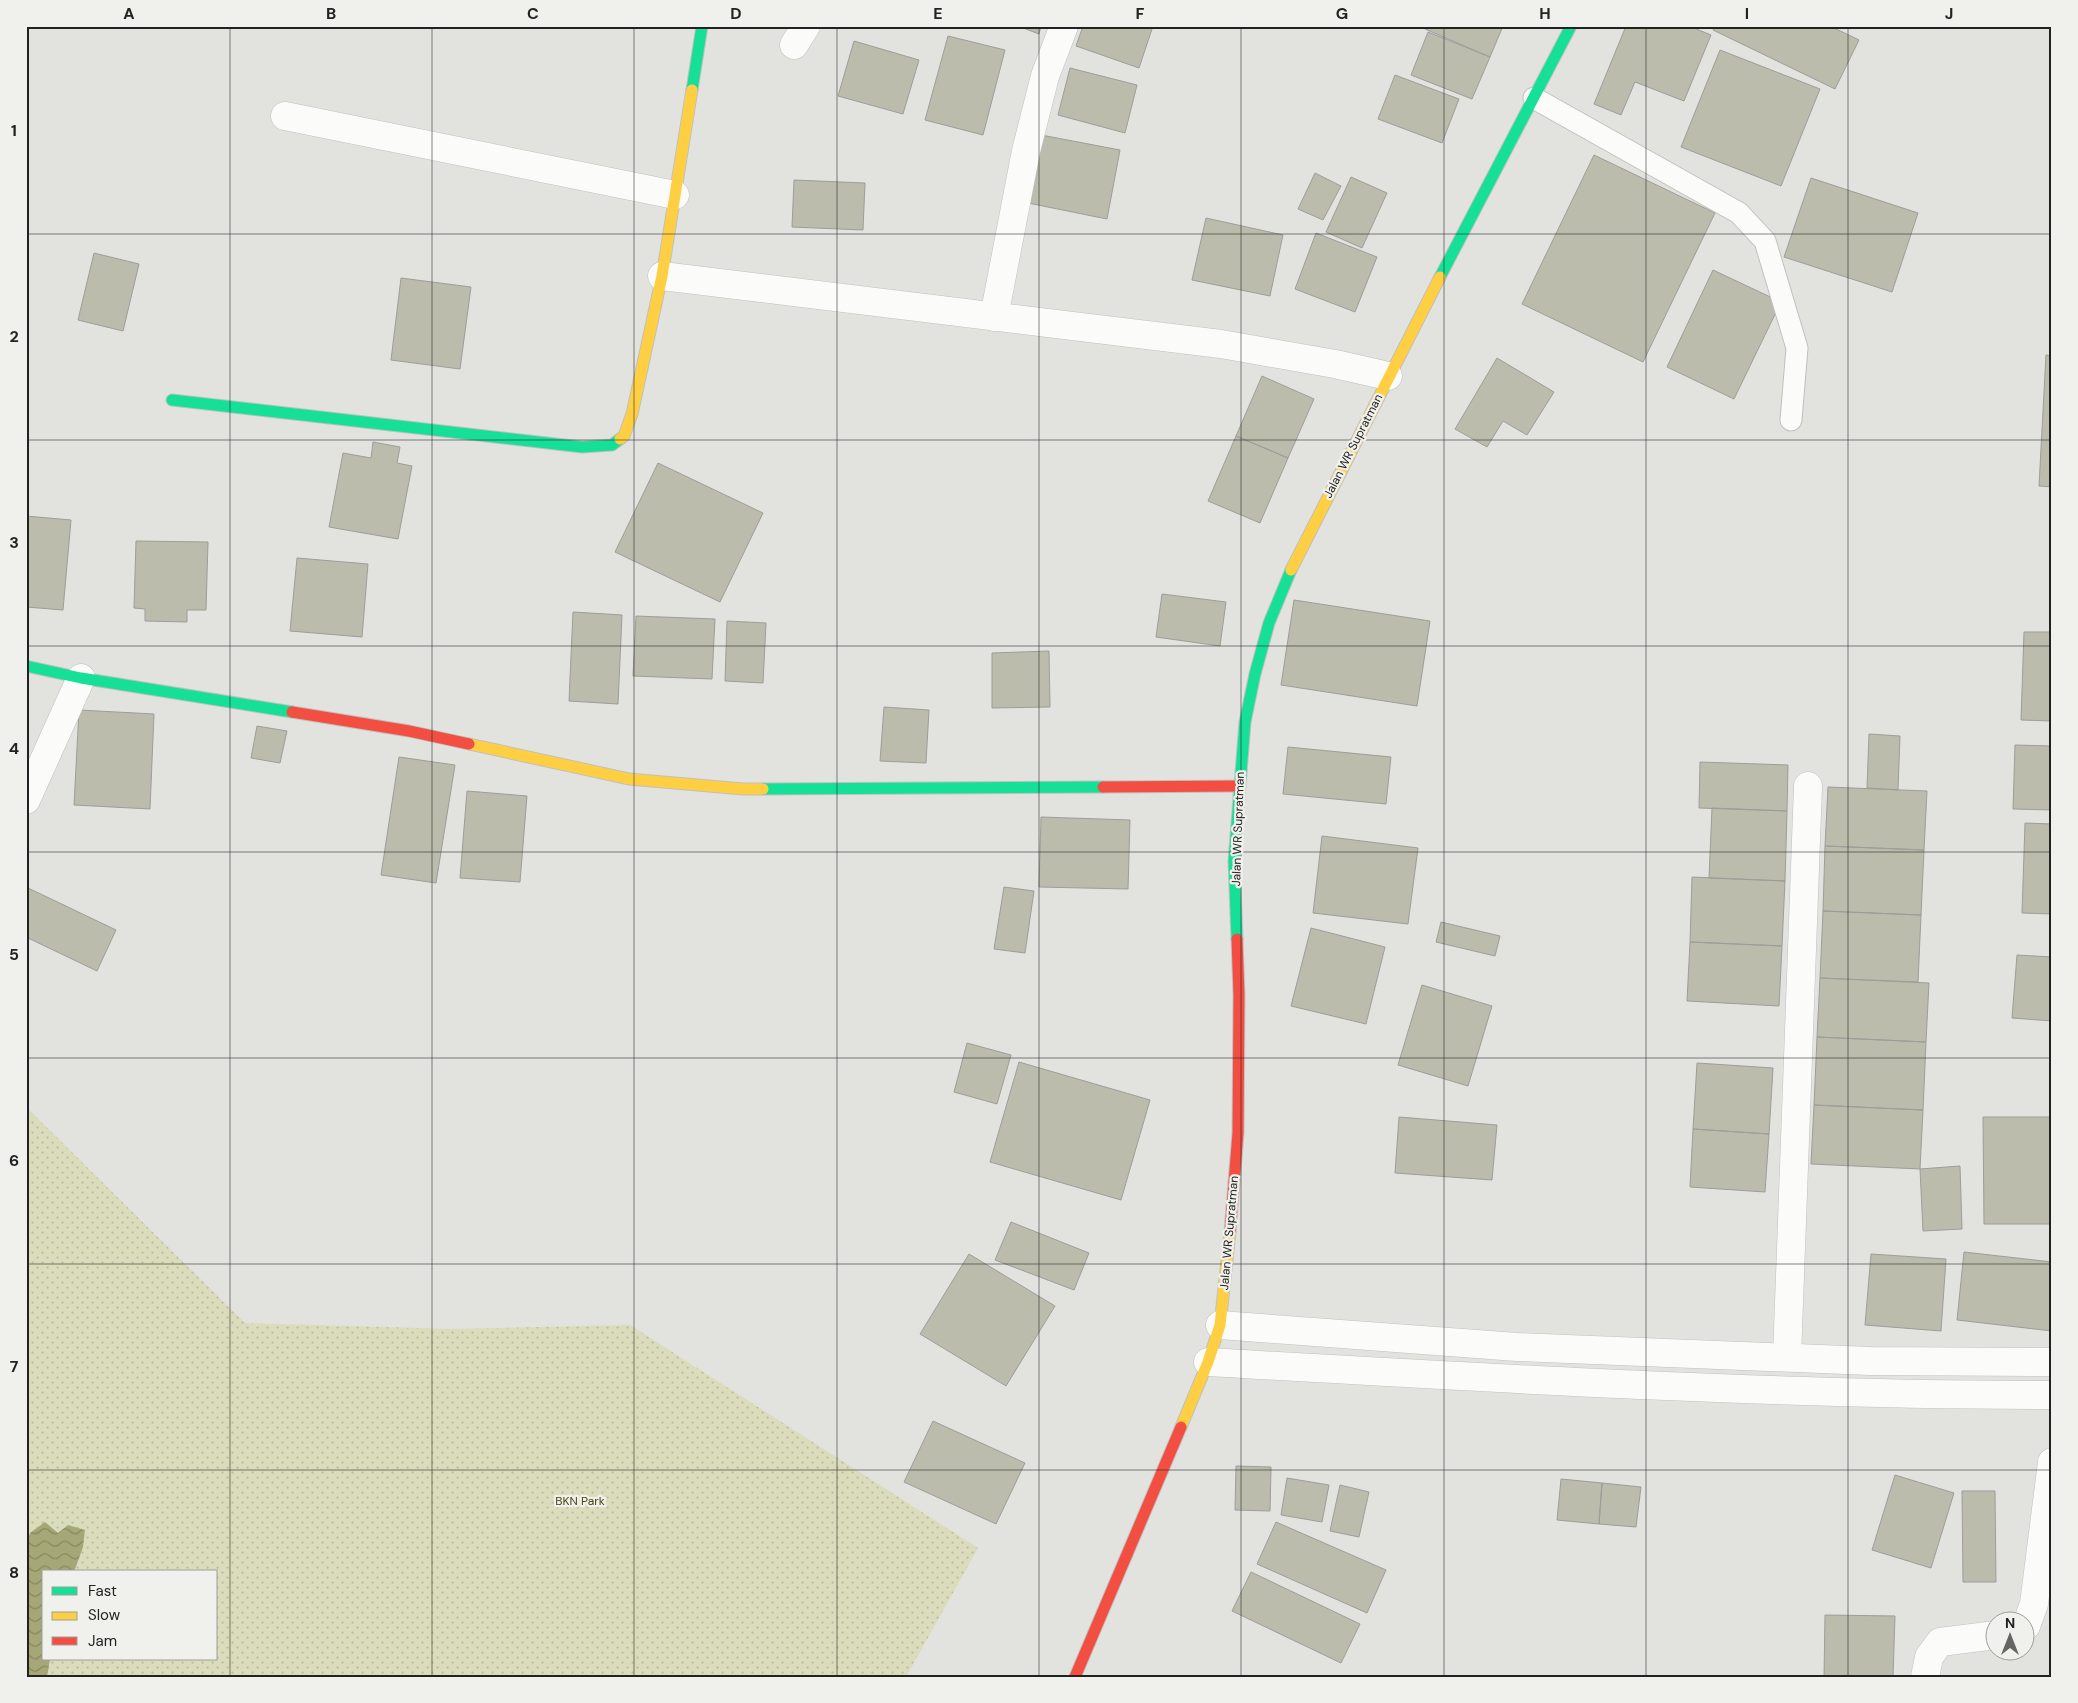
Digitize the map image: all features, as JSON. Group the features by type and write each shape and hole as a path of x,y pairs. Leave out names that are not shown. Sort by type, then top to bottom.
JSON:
{"main road":[{"path":"172,400 582,447 612,444 624,436 632,414 662,276 702,26"},
{"name":"Jalan WR Supratman","path":"1075,1677 1208,1362 1220,1324 1226,1279 1238,1133 1238,995 1234,861 1238,786 1245,722 1255,674 1269,623 1288,575 1388,376 1571,26"},
{"path":"26,666 81,678 409,731 629,779 743,789 1238,786"}],"street":[{"path":"994,317 1026,151 1045,76 1064,26"},
{"path":"285,116 675,195"},
{"path":"662,276 1221,344 1335,364 1388,376"},
{"path":"26,800 81,678"},
{"path":"1787,1357 1808,786"},
{"path":"1220,1324 1517,1348 1870,1361 2052,1362"},
{"path":"1208,1362 1576,1383 1981,1395 2052,1395"},
{"path":"2032,1610 2052,1462"},
{"path":"1924,1677 1929,1657 1940,1642 1986,1636"}],"lane":[{"path":"1534,98 1739,213 1765,241 1797,348 1791,420"}],"green space":[{"name":"BKN Park","path":"26,1107 245,1323 450,1329 630,1325 978,1548 906,1677 26,1677"}],"water":[{"path":"45,1522 58,1533 68,1525 85,1530 83,1547 75,1570 42,1570 42,1660 50,1660 47,1677 26,1677 26,1544 30,1533"}],"building":[{"path":"1018,26 1041,26 1039,34"},
{"path":"1083,26 1153,26 1139,68 1076,46"},
{"path":"1426,26 1503,26 1490,57 1425,29"},
{"path":"1626,26 1689,26 1711,35 1684,101 1635,82 1621,115 1594,104"},
{"path":"1715,26 1830,26 1859,40 1835,89 1713,30"},
{"path":"1428,32 1490,57 1472,99 1411,75"},
{"path":"948,36 1005,50 983,135 925,120"},
{"path":"854,41 919,60 903,114 838,96"},
{"path":"1720,50 1820,89 1781,186 1681,147"},
{"path":"1070,68 1137,85 1125,133 1058,115"},
{"path":"1395,75 1459,99 1442,143 1378,119"},
{"path":"1036,134 1120,150 1107,219 1023,202"},
{"path":"1594,155 1715,213 1643,362 1522,304"},
{"path":"1315,173 1341,186 1323,220 1298,209"},
{"path":"1351,177 1387,193 1362,248 1326,232"},
{"path":"1811,178 1918,213 1892,292 1784,257"},
{"path":"794,180 865,183 863,230 792,227"},
{"path":"1206,218 1283,235 1270,296 1192,280"},
{"path":"1316,233 1377,257 1355,312 1295,289"},
{"path":"94,253 139,264 123,331 78,320"},
{"path":"1713,270 1781,302 1734,399 1667,367"},
{"path":"401,278 471,287 460,369 391,360"},
{"path":"2046,355 2052,356 2052,487 2039,486"},
{"path":"1497,358 1554,392 1527,435 1503,421 1487,447 1455,429"},
{"path":"1262,376 1314,399 1288,458 1236,436"},
{"path":"1236,436 1288,458 1260,523 1208,501"},
{"path":"373,442 400,447 397,463 412,466 398,539 329,527 343,453 371,458"},
{"path":"658,463 763,513 720,602 615,552"},
{"path":"26,516 71,520 63,610 26,607"},
{"path":"136,541 208,542 206,610 187,610 187,622 145,621 145,609 134,608"},
{"path":"297,558 368,564 362,637 290,631"},
{"path":"1162,594 1226,602 1220,646 1156,637"},
{"path":"1294,600 1430,621 1417,706 1281,685"},
{"path":"573,612 622,615 618,704 569,701"},
{"path":"636,616 715,619 712,679 633,676"},
{"path":"727,621 766,623 763,683 725,681"},
{"path":"2024,632 2052,632 2052,721 2021,720"},
{"path":"1049,651 1050,707 992,708 992,653"},
{"path":"884,707 929,710 926,763 880,761"},
{"path":"79,710 154,714 150,809 74,805"},
{"path":"257,726 287,731 280,763 251,758"},
{"path":"1869,734 1900,736 1898,790 1867,788"},
{"path":"2015,745 2052,746 2052,810 2013,809"},
{"path":"1288,747 1391,757 1386,804 1283,794"},
{"path":"399,757 455,765 436,883 381,875"},
{"path":"1700,762 1788,765 1787,811 1699,808"},
{"path":"1828,787 1927,791 1924,850 1825,846"},
{"path":"467,791 527,796 520,882 460,878"},
{"path":"1712,808 1787,811 1785,881 1709,878"},
{"path":"1041,817 1130,820 1128,889 1039,887"},
{"path":"2025,823 2052,824 2052,914 2022,913"},
{"path":"1322,836 1418,848 1408,924 1313,913"},
{"path":"1825,846 1924,850 1921,915 1823,911"},
{"path":"1692,877 1785,881 1782,946 1690,942"},
{"path":"26,887 116,930 97,971 26,937"},
{"path":"1004,887 1034,891 1025,953 994,949"},
{"path":"1823,911 1921,915 1918,982 1820,978"},
{"path":"1441,922 1500,936 1495,956 1436,942"},
{"path":"1311,928 1385,947 1366,1024 1291,1006"},
{"path":"1690,942 1782,946 1779,1006 1687,1001"},
{"path":"2017,955 2052,957 2052,1021 2012,1018"},
{"path":"1820,978 1929,983 1926,1042 1817,1037"},
{"path":"1422,985 1492,1006 1468,1086 1398,1065"},
{"path":"1817,1037 1926,1042 1923,1110 1814,1105"},
{"path":"967,1043 1011,1055 997,1104 954,1092"},
{"path":"1019,1062 1150,1100 1121,1200 990,1162"},
{"path":"1697,1063 1773,1068 1769,1134 1693,1129"},
{"path":"1814,1105 1923,1110 1920,1169 1811,1164"},
{"path":"1399,1117 1497,1125 1492,1180 1395,1173"},
{"path":"1983,1117 2052,1117 2052,1224 1984,1224"},
{"path":"1693,1129 1769,1134 1765,1192 1690,1187"},
{"path":"1960,1166 1962,1229 1923,1231 1920,1169"},
{"path":"1011,1222 1089,1253 1074,1290 995,1260"},
{"path":"1964,1252 2052,1262 2052,1331 1957,1320"},
{"path":"969,1254 1055,1306 1006,1386 920,1334"},
{"path":"1871,1254 1946,1259 1941,1331 1865,1325"},
{"path":"933,1421 1025,1463 996,1524 904,1482"},
{"path":"1236,1466 1271,1467 1270,1511 1235,1510"},
{"path":"1895,1475 1954,1493 1931,1568 1872,1550"},
{"path":"1287,1478 1329,1485 1322,1522 1281,1515"},
{"path":"1561,1479 1602,1483 1599,1524 1557,1520"},
{"path":"1602,1483 1641,1487 1636,1527 1599,1524"},
{"path":"1340,1485 1369,1492 1359,1537 1330,1531"},
{"path":"1962,1491 1995,1491 1996,1582 1963,1582"},
{"path":"1276,1522 1386,1570 1367,1613 1257,1564"},
{"path":"1251,1572 1360,1624 1341,1663 1232,1611"},
{"path":"1825,1615 1895,1616 1893,1677 1824,1677"}],"traffic: fast":[{"path":"692,90 702,26"},
{"path":"1440,277 1571,26"},
{"path":"172,400 582,447 612,445 620,439"},
{"path":"1237,939 1234,861 1245,722 1255,674 1269,623 1291,570"},
{"path":"26,666 81,678 292,712"},
{"path":"763,789 1103,787"}],"traffic: slow":[{"path":"620,439 624,436 632,414 662,276 692,90"},
{"path":"1291,570 1440,277"},
{"path":"469,744 629,779 763,789"},
{"path":"1181,1427 1208,1362 1220,1325 1230,1232"}],"traffic: jam":[{"path":"292,712 409,731 469,744"},
{"path":"1103,787 1239,786"},
{"path":"1230,1232 1238,1133 1239,995 1237,939"},
{"path":"1075,1677 1181,1427"}]}
